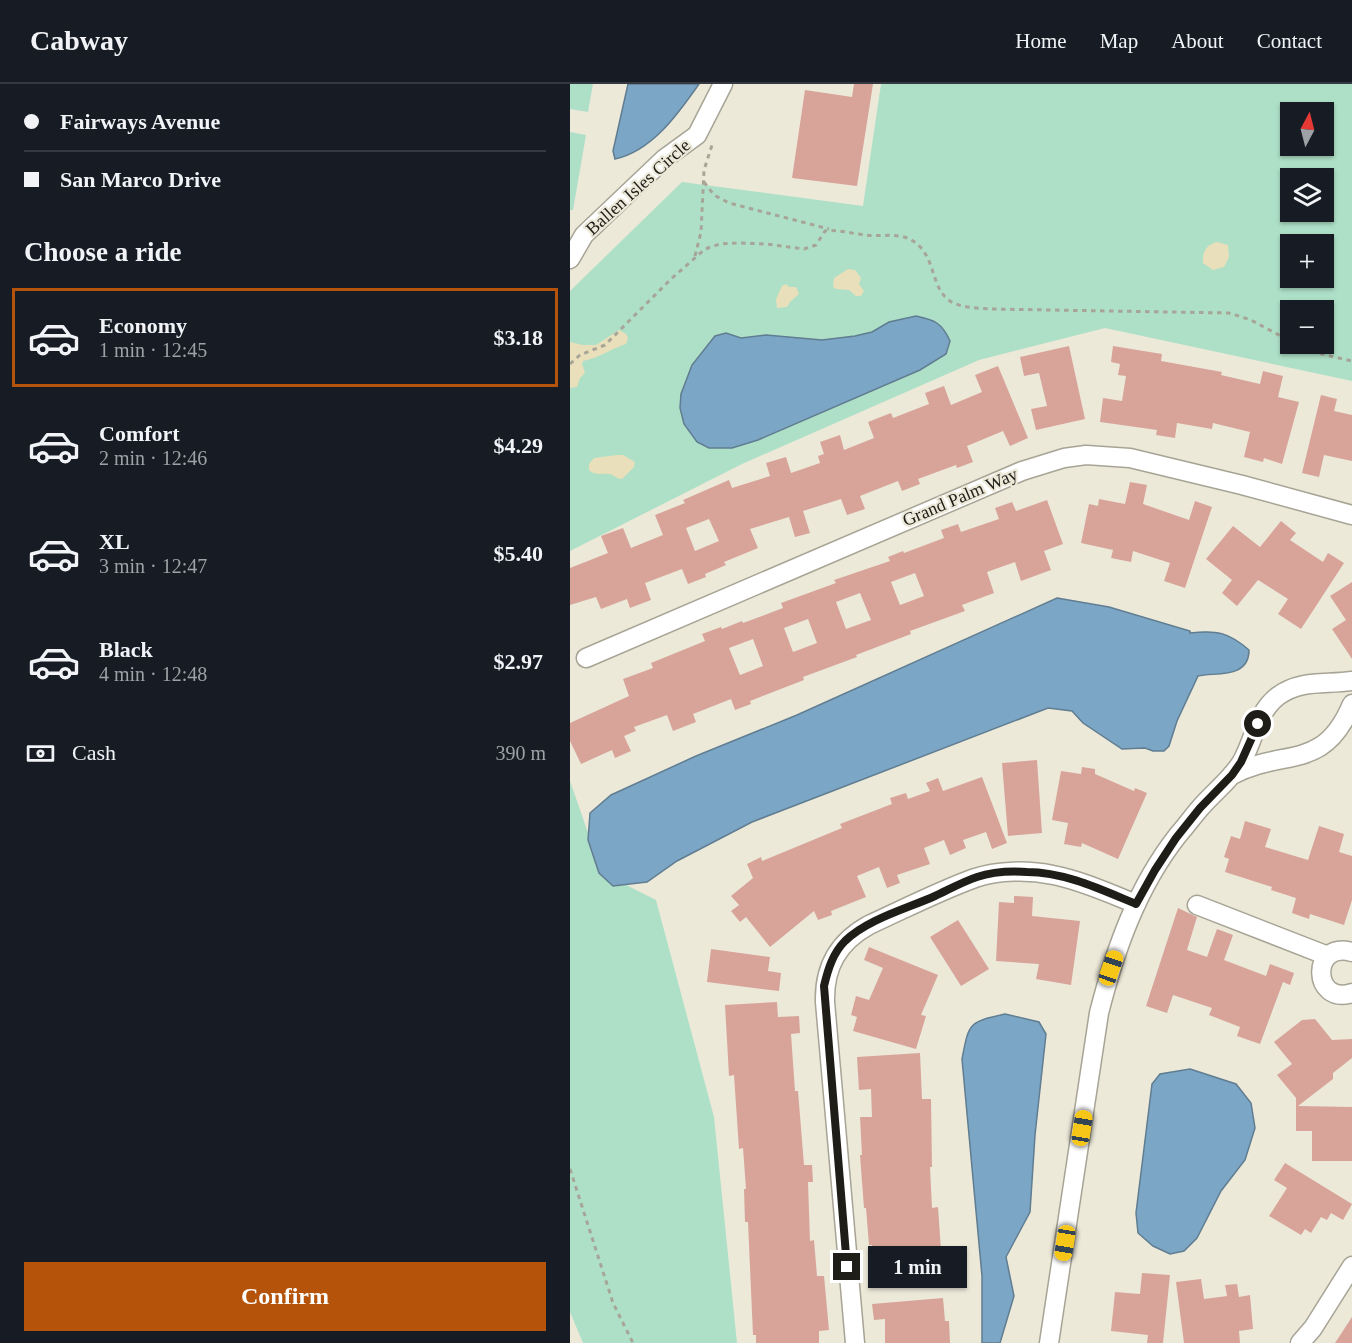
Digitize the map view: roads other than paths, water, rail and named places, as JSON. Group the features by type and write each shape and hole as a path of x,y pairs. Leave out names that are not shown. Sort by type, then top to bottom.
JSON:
{"street":[{"name":"Ballen Isles Circle","path":"570,259 584,235 664,159 697,135 723,84"},
{"name":"Grand Palm Way","path":"586,658 1022,471 1064,458 1097,455 1130,458 1352,515"},
{"path":"1049,1343 1099,1013 1111,968 1136,904 1176,838 1200,808 1232,775 1248,750 1265,710 1276,697 1303,684 1352,681"},
{"path":"1232,775 1252,765 1296,758 1325,744 1338,730 1352,704"},
{"path":"855,1343 824,986 834,956 855,932 977,877 1028,872 1053,875 1078,881 1136,904"},
{"path":"1197,905 1328,956"},
{"path":"1352,952 1343,950 1328,956 1321,969 1323,983 1333,993 1340,995 1352,993"},
{"path":"1300,1343 1313,1328 1352,1266"}],"water":[{"path":"628,84 699,84 673,119 652,140 628,155 615,159 613,151"},
{"path":"916,316 937,323 950,341 946,354 920,370 758,440 732,448 709,448 697,442 684,424 680,408 681,394 692,365 715,336 726,333 741,338 766,335 822,340 872,332 889,322"},
{"path":"1057,598 1109,607 1190,631 1190,633 1222,634 1235,639 1249,650 1248,659 1238,670 1198,676 1177,721 1169,746 1164,751 1145,748 1122,749 1083,723 1072,711 1048,708 752,822 677,861 647,882 613,886 599,873 588,840 590,813 611,795 696,756 797,715"},
{"path":"1005,1014 1039,1022 1046,1034 1035,1135 1030,1212 1006,1257 1014,1296 1000,1343 982,1343 982,1276 962,1059 966,1038 972,1026 984,1019"},
{"path":"1190,1069 1236,1084 1251,1103 1255,1128 1245,1160 1221,1191 1197,1238 1184,1251 1170,1254 1153,1246 1138,1233 1136,1213 1152,1084 1160,1074"}]}
